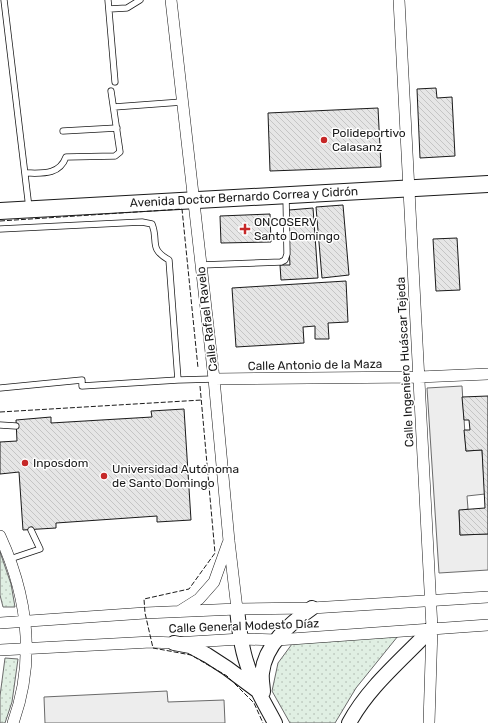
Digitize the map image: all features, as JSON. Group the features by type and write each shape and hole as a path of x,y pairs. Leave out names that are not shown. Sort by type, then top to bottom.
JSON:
{"main road":[{"name":"Avenida Doctor Bernardo Correa y Cidrón","path":"0,211 488,184"}],"street":[{"name":"Calle Rafael Ravelo","path":"170,0 214,379 229,541 241,639 247,664 261,697 275,723"},
{"name":"Calle Ingeniero Huáscar Tejeda","path":"399,0 432,628 429,723"},
{"name":"Calle Antonio de la Maza","path":"214,379 419,377 488,374"},
{"path":"0,536 18,581 26,621 27,648 23,687 13,723"},
{"path":"178,613 199,599 214,582 229,541"},
{"name":"Calle General Modesto Díaz","path":"0,623 145,613 178,613 237,609 312,608 488,597"},
{"path":"261,697 261,675 270,649 291,624 312,608"},
{"name":"Calle General Modesto Díaz","path":"0,650 151,642 174,643 241,639 277,640 488,625"},
{"path":"349,723 354,712 366,697 432,628"},
{"path":"174,643 190,646 228,668 261,697"}],"lane":[{"path":"4,0 29,210"},
{"path":"108,0 115,82"},
{"path":"109,10 127,8 140,0"},
{"path":"25,173 53,172 64,164 66,157 115,156 120,152 111,90"},
{"path":"114,107 182,102"},
{"path":"63,132 117,128"},
{"path":"201,265 281,262 285,260 287,254 286,195"},
{"path":"0,229 142,222 152,224 155,230 155,248 159,254 169,260 178,380"},
{"path":"0,388 82,380 82,386 214,379"},
{"path":"0,424 16,426"},
{"path":"10,559 40,549 31,530"}],"green space":[{"path":"0,552 11,584 15,607 3,607 0,595"},
{"path":"398,636 356,688 335,723 290,723 272,691 278,663 292,644"},
{"path":"5,658 18,659 12,702 5,723 0,723 0,696"}],"shaded area":[{"path":"462,386 466,451 482,450 485,494 467,496 468,509 459,511 460,535 488,534 488,570 439,573 427,388"},
{"path":"167,691 168,702 224,700 225,723 45,723 44,697"}],"building":[{"path":"436,88 437,98 452,97 455,156 420,158 417,89"},
{"name":"Polideportivo Calasanz","path":"378,108 381,167 270,171 268,113"},
{"path":"343,205 349,275 322,278 316,207"},
{"path":"313,208 318,278 281,280 280,265 290,265 287,211"},
{"name":"ONCOSERV Santo Domingo","path":"270,214 271,242 221,243 220,216"},
{"path":"457,238 460,290 436,291 433,239"},
{"path":"346,281 348,322 328,323 329,339 315,339 315,326 303,327 304,343 236,347 232,288"},
{"path":"488,396 488,534 460,535 459,510 485,508 482,450 466,451 464,430 470,430 469,420 464,420 462,397"},
{"path":"184,409 191,520 157,522 157,516 56,523 56,528 23,530 19,472 0,474 0,442 17,441 16,420 51,417 51,423 152,417 151,411"}],"fence":[{"path":"0,221 182,209 198,368"},
{"path":"200,386 215,553 189,589 144,599 145,613 153,648 191,655 227,676 254,703 263,723"},
{"path":"0,412 202,400"}],"place":[{"name":"Polideportivo Calasanz","path":"324,140"},
{"name":"ONCOSERV Santo Domingo","path":"245,229"},
{"name":"Inposdom","path":"25,463"},
{"name":"Universidad Autónoma de Santo Domingo","path":"104,476"}]}
